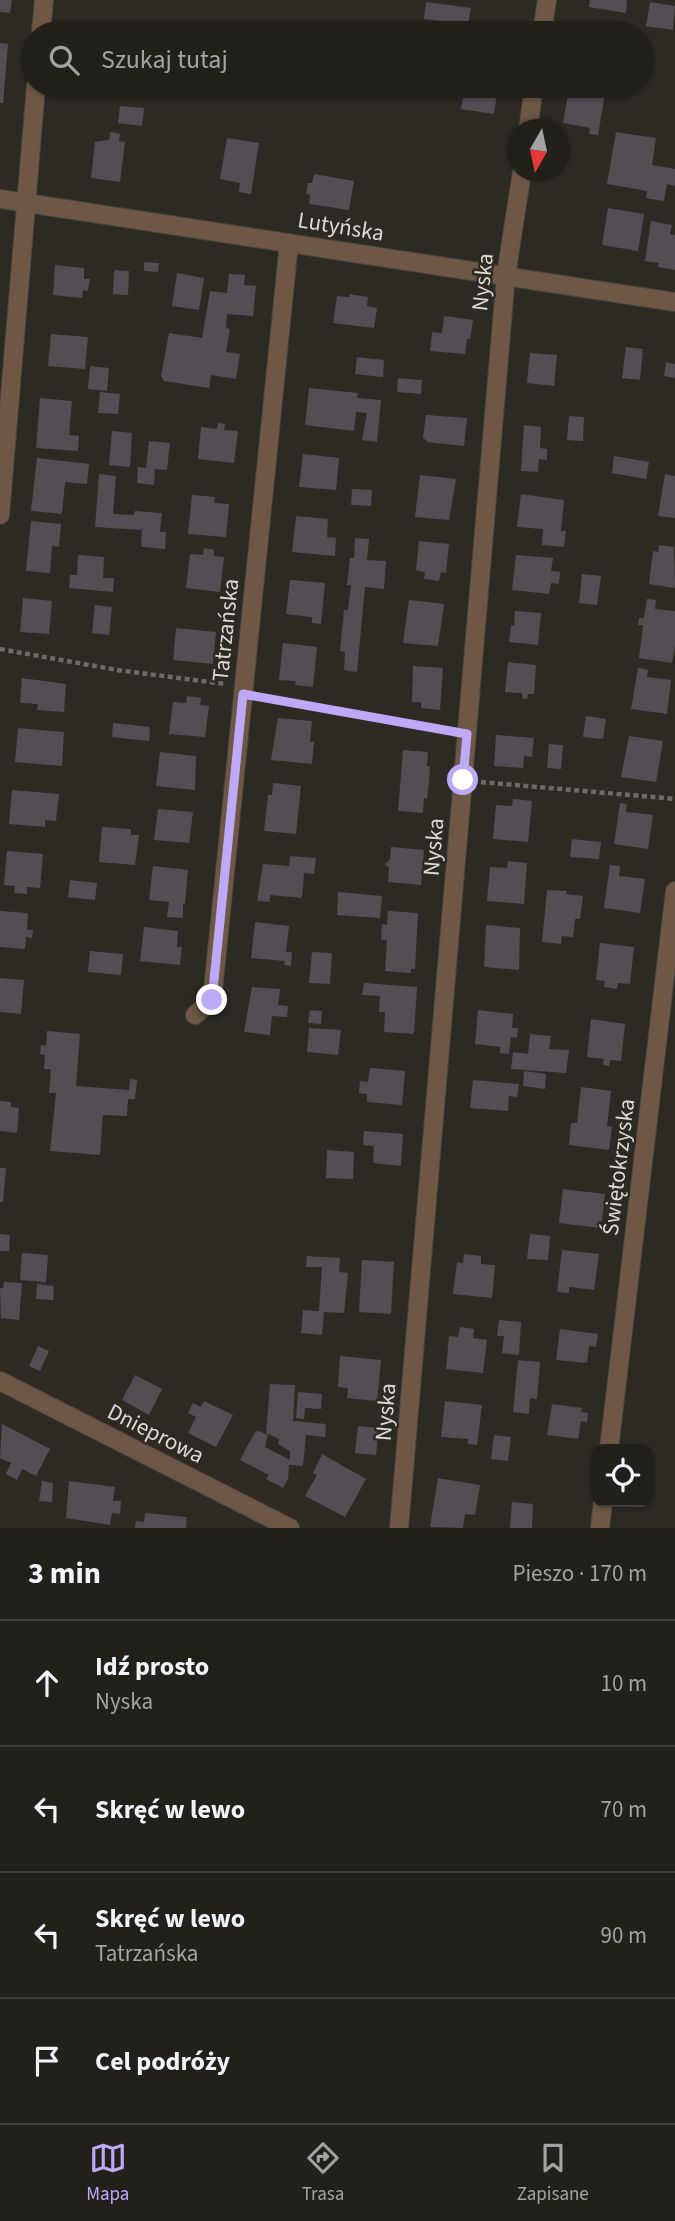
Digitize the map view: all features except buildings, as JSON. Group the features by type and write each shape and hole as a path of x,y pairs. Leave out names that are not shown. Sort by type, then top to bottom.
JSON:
{"street":[{"path":"42,21 44,0"},
{"path":"544,21 547,0"},
{"path":"0,515 35,98"},
{"path":"530,119 532,98"},
{"name":"Nyska","path":"399,1528 506,275 520,182"},
{"name":"Lutyńska","path":"0,200 675,302"},
{"name":"Tatrzańska","path":"195,1015 212,1000 289,243"},
{"name":"Świętokrzyska","path":"610,1444 675,891"},
{"name":"Dnieprowa","path":"0,1381 290,1528"},
{"path":"600,1528 602,1507"}],"path":[{"path":"0,649 243,690 467,734"},
{"path":"463,780 675,799"}],"route":[{"path":"212,1000 243,694 467,734 463,780"}]}
